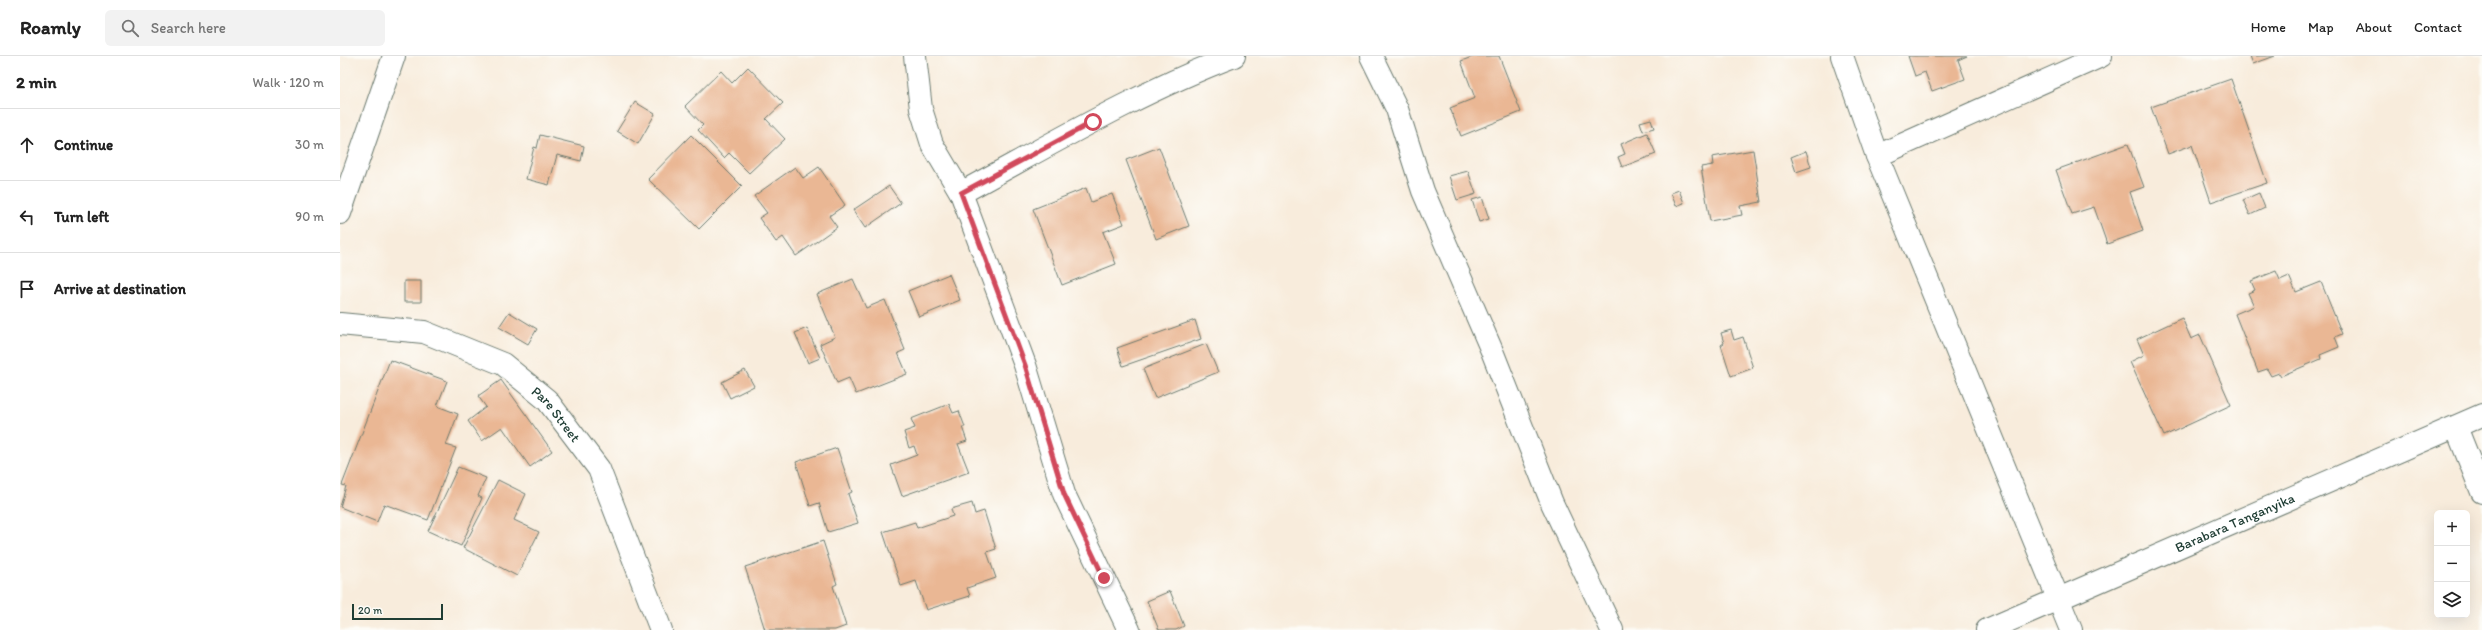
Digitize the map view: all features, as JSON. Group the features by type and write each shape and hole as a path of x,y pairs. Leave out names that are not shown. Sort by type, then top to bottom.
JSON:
{"street":[{"path":"340,213 394,56"},
{"path":"915,56 921,109 932,144 961,193 1025,365 1064,494 1129,630"},
{"path":"961,193 1093,122 1195,71 1234,56"},
{"path":"1371,56 1397,109 1423,191 1492,351 1552,503 1612,630"},
{"path":"1842,56 1877,156 2072,630"},
{"path":"1877,156 2101,56"},
{"name":"Pare Street","path":"340,324 424,332 503,364 547,400 599,469 661,630"},
{"name":"Barabara Tanganyika","path":"1987,630 2482,415"},
{"path":"2456,427 2482,492"}],"building":[{"path":"1475,56 1499,56 1521,112 1461,136 1450,108 1475,98 1461,61"},
{"path":"1908,56 1967,56 1958,60 1965,79 1932,91 1925,72 1915,76"},
{"path":"2250,56 2275,56 2253,64"},
{"path":"748,67 783,103 766,119 785,139 749,173 729,153 724,158 698,130 703,125 685,106 721,71 732,83"},
{"path":"2231,79 2267,183 2211,202 2192,145 2168,154 2151,107"},
{"path":"635,102 655,114 638,144 617,131"},
{"path":"1651,119 1654,128 1643,131 1640,122"},
{"path":"1647,133 1656,154 1622,167 1618,157 1625,154 1621,144"},
{"path":"540,135 584,146 581,161 557,155 549,185 526,179 534,147 537,148"},
{"path":"691,135 742,186 699,229 648,179"},
{"path":"2128,144 2144,187 2130,192 2143,231 2107,244 2094,207 2072,214 2056,170"},
{"path":"1159,147 1189,226 1156,239 1126,160"},
{"path":"1753,150 1761,202 1740,206 1742,215 1710,221 1701,167 1713,165 1712,157"},
{"path":"1806,151 1811,167 1796,172 1791,157"},
{"path":"795,167 803,178 819,167 845,205 829,216 837,227 796,256 783,237 776,242 759,218 767,213 754,196"},
{"path":"1468,171 1476,194 1457,200 1449,176"},
{"path":"889,186 901,203 865,228 853,210"},
{"path":"1086,188 1091,202 1112,194 1124,224 1103,232 1116,264 1062,285 1033,209"},
{"path":"1679,190 1684,203 1676,206 1671,193"},
{"path":"2259,193 2265,208 2250,215 2243,200"},
{"path":"1482,197 1489,219 1479,222 1472,200"},
{"path":"2276,271 2280,280 2289,276 2296,292 2321,282 2342,334 2335,337 2339,347 2320,355 2321,359 2281,376 2279,373 2271,376 2267,369 2258,372 2235,314 2254,306 2248,293 2255,290 2251,281"},
{"path":"949,274 960,300 919,317 908,291"},
{"path":"853,279 866,308 885,300 905,350 898,353 907,374 856,394 849,378 837,383 820,344 835,337 817,294"},
{"path":"404,281 421,281 421,302 404,302"},
{"path":"509,312 537,329 528,344 499,327"},
{"path":"2182,318 2191,339 2200,335 2231,405 2164,436 2130,362 2144,355 2137,339"},
{"path":"1195,320 1201,339 1123,366 1117,348"},
{"path":"807,328 820,358 808,363 795,333"},
{"path":"1731,330 1734,340 1743,337 1753,368 1731,376 1721,345 1724,343 1721,333"},
{"path":"1206,344 1218,372 1155,398 1143,369"},
{"path":"390,360 447,381 437,406 458,414 446,445 456,448 428,520 384,504 377,522 340,507 346,486 342,485"},
{"path":"745,370 754,386 730,398 722,382"},
{"path":"501,380 552,451 530,467 502,427 482,441 468,421 486,407 478,396"},
{"path":"949,404 953,413 959,411 965,427 962,427 967,441 958,444 969,472 902,496 891,465 917,455 914,446 909,448 904,432 915,428 911,419"},
{"path":"837,448 852,492 848,494 858,523 828,532 819,503 810,506 796,462"},
{"path":"458,467 486,478 478,496 482,498 461,546 428,531"},
{"path":"498,480 526,494 514,520 539,532 517,576 463,548"},
{"path":"972,503 975,514 984,511 996,549 987,552 996,578 967,588 970,596 926,610 916,581 901,586 883,532 915,522 917,528 953,516 951,509"},
{"path":"823,541 837,584 833,586 846,626 835,630 765,630 745,567"},
{"path":"1170,591 1184,626 1176,630 1159,630 1147,601"}],"route":[{"path":"1093,122 961,193 1025,365 1064,494 1104,578"}]}
